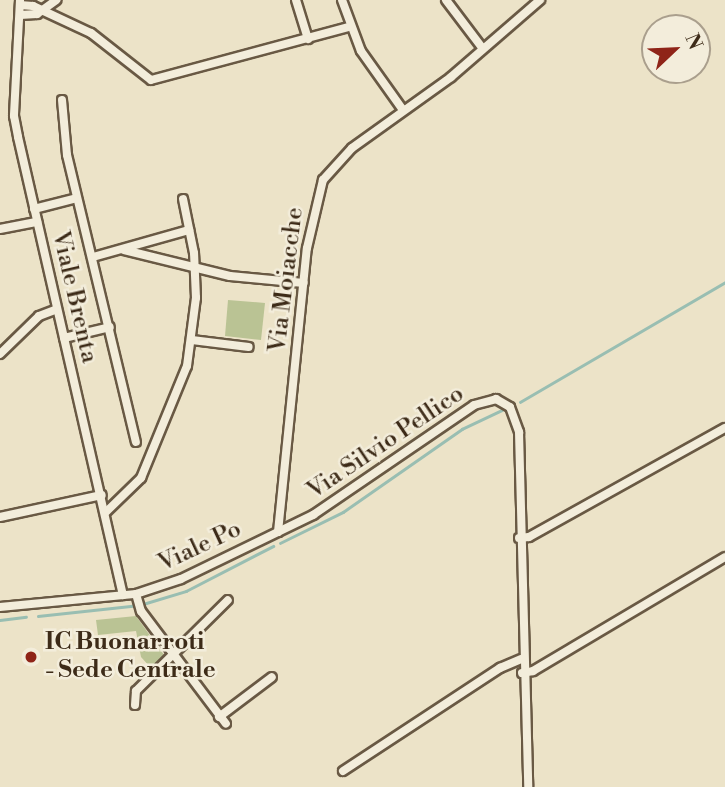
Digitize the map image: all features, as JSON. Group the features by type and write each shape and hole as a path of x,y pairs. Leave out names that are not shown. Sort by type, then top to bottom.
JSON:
{"street":[{"path":"20,15 32,16 56,0"},
{"path":"296,0 308,38 349,27"},
{"path":"342,0 349,27 402,110"},
{"path":"446,0 483,49"},
{"name":"Via Moiacche","path":"278,531 279,501 310,228 323,180 339,158 483,49 540,0"},
{"name":"Viale Brenta","path":"123,595 14,116 20,2 91,33 151,80 308,38"},
{"path":"62,100 77,198 136,442"},
{"path":"34,209 77,198"},
{"path":"106,512 141,478 170,416 192,340 195,268 183,199"},
{"path":"0,229 37,222"},
{"path":"93,257 189,230"},
{"path":"124,250 195,268 304,282"},
{"path":"0,354 39,316 57,309"},
{"path":"64,338 110,327"},
{"path":"192,340 249,347"},
{"name":"Via Silvio Pellico","path":"278,531 313,515 474,405 496,399 510,407 519,432 521,659 529,731 528,787"},
{"path":"519,538 529,537 725,428"},
{"path":"0,517 102,495"},
{"name":"Via Moiacche","path":"279,501 288,526"},
{"name":"Viale Po","path":"0,607 136,594 181,579 278,531"},
{"path":"522,673 533,671 725,557"},
{"name":"Viale Po","path":"136,594 141,611 226,724"},
{"path":"135,705 136,691 228,600"},
{"path":"343,771 500,668 521,659"},
{"path":"219,717 272,677"}],"green space":[{"path":"228,300 265,303 261,340 225,336"},
{"path":"136,616 164,655 151,668 141,657 136,631 98,635 96,620"}],"waterway":[{"path":"520,402 725,282"},
{"path":"280,543 343,512 462,429 502,410"},
{"path":"143,604 186,591 273,546"},
{"path":"38,616 132,606"},
{"path":"0,620 26,617"}],"place":[{"name":"IC Buonarroti - Sede Centrale","path":"31,657"}]}
